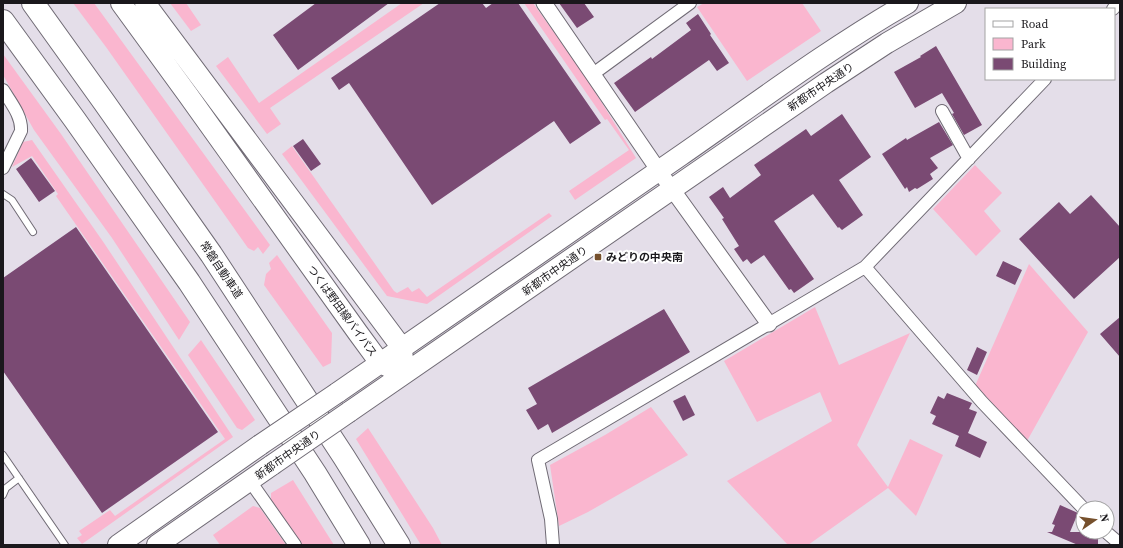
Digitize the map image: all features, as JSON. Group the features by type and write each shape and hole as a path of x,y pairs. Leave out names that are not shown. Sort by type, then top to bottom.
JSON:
{"highway":[{"name":"常磐自動車道","path":"33,3 211,254 344,457 399,545"},
{"path":"3,21 189,282 315,473 359,545"}],"main road":[{"name":"つくば野田線バイパス","path":"121,3 380,363 404,374"},
{"path":"145,3 402,348 404,374"},
{"path":"118,545 810,64 870,25 908,3"},
{"name":"新都市中央通り","path":"157,545 826,83 887,43 956,3"}],"street":[{"path":"544,3 672,189 769,324"},
{"path":"592,74 690,3"},
{"path":"553,545 551,519 538,460 865,267 1044,80"},
{"path":"3,90 22,125 22,131 3,168"},
{"path":"942,111 969,159"},
{"path":"865,267 982,402 1075,500"},
{"path":"250,481 295,545"}],"lane":[{"path":"3,194 12,200 33,232"},
{"path":"3,455 65,545"},
{"path":"3,494 6,488 19,478"}],"green space":[{"path":"73,3 94,3 270,245 263,254 258,247 254,251 248,248 106,47"},
{"path":"170,3 186,3 201,25 191,31"},
{"path":"402,3 424,3 270,108 281,124 267,134 216,66 228,57 259,103"},
{"path":"524,3 533,3 584,74 636,158 575,200 569,191 629,150 607,119 605,120"},
{"path":"704,3 802,3 821,31 747,81 697,7"},
{"path":"3,54 61,134 190,322 179,340 112,238 34,130 3,75"},
{"path":"32,140 104,243 233,437 82,544 77,538 82,535 79,531 110,510 115,516 225,439 56,196 58,194 32,156 12,167 23,142"},
{"path":"292,146 394,291 397,293 408,287 412,292 419,288 427,297 549,213 552,216 427,304 387,296 282,154"},
{"path":"975,165 1002,193 984,211 1001,231 976,256 933,209"},
{"path":"277,255 332,333 331,363 323,367 264,285 266,274 271,269 269,263"},
{"path":"1029,264 1088,332 1027,441 975,386"},
{"path":"815,307 839,365 910,333 857,445 888,487 910,439 943,455 916,516 888,488 808,545 788,545 727,481 832,421 820,392 757,422 724,361"},
{"path":"201,340 255,420 242,430 237,428 188,355"},
{"path":"651,407 688,455 588,512 559,526 550,465 605,435"},
{"path":"368,428 433,528 442,545 421,545 356,439"},
{"path":"293,480 334,545 302,545 271,501 271,493"},
{"path":"253,506 260,508 286,545 220,545 213,535"}],"building":[{"path":"316,3 389,3 298,70 273,35"},
{"path":"440,3 482,3 486,8 493,3 518,3 601,123 570,144 554,121 432,205 349,83 339,90 331,78"},
{"path":"559,3 584,3 594,17 577,28"},
{"path":"698,14 729,63 717,71 709,60 635,112 614,83 651,57 652,59 691,30 686,23"},
{"path":"936,46 982,125 964,135 952,114 954,113 942,93 915,108 894,72 921,57 920,56"},
{"path":"842,114 871,157 839,180 863,215 842,230 839,227 838,228 813,194 774,221 814,279 794,293 791,289 789,290 764,255 751,264 747,259 743,262 734,249 739,246 722,219 724,218 709,197 723,187 730,198 761,175 754,165 806,129 811,136"},
{"path":"939,122 953,145 930,158 938,168 930,174 933,179 909,192 907,187 905,189 882,154 906,138 907,140"},
{"path":"303,139 321,164 311,171 293,146"},
{"path":"31,158 55,191 39,202 16,169"},
{"path":"1091,195 1120,227 1120,257 1074,299 1019,239 1059,202 1070,214"},
{"path":"76,227 218,432 102,513 3,371 3,278"},
{"path":"1003,261 1022,270 1015,285 996,276"},
{"path":"664,309 690,352 552,433 548,424 538,430 526,410 537,404 528,388"},
{"path":"1120,317 1120,357 1100,334"},
{"path":"977,347 987,352 977,375 967,370"},
{"path":"947,393 972,403 969,409 977,412 968,433 987,442 980,458 955,446 959,436 932,424 936,416 930,413 938,396 944,399"},
{"path":"685,395 695,415 683,421 673,401"},
{"path":"1060,505 1075,512 1075,520 1070,532 1075,532 1075,540 1098,540 1098,545 1078,545 1047,532 1052,532 1055,525 1052,524"}],"place":[{"name":"みどりの中央南","path":"598,257"}]}
